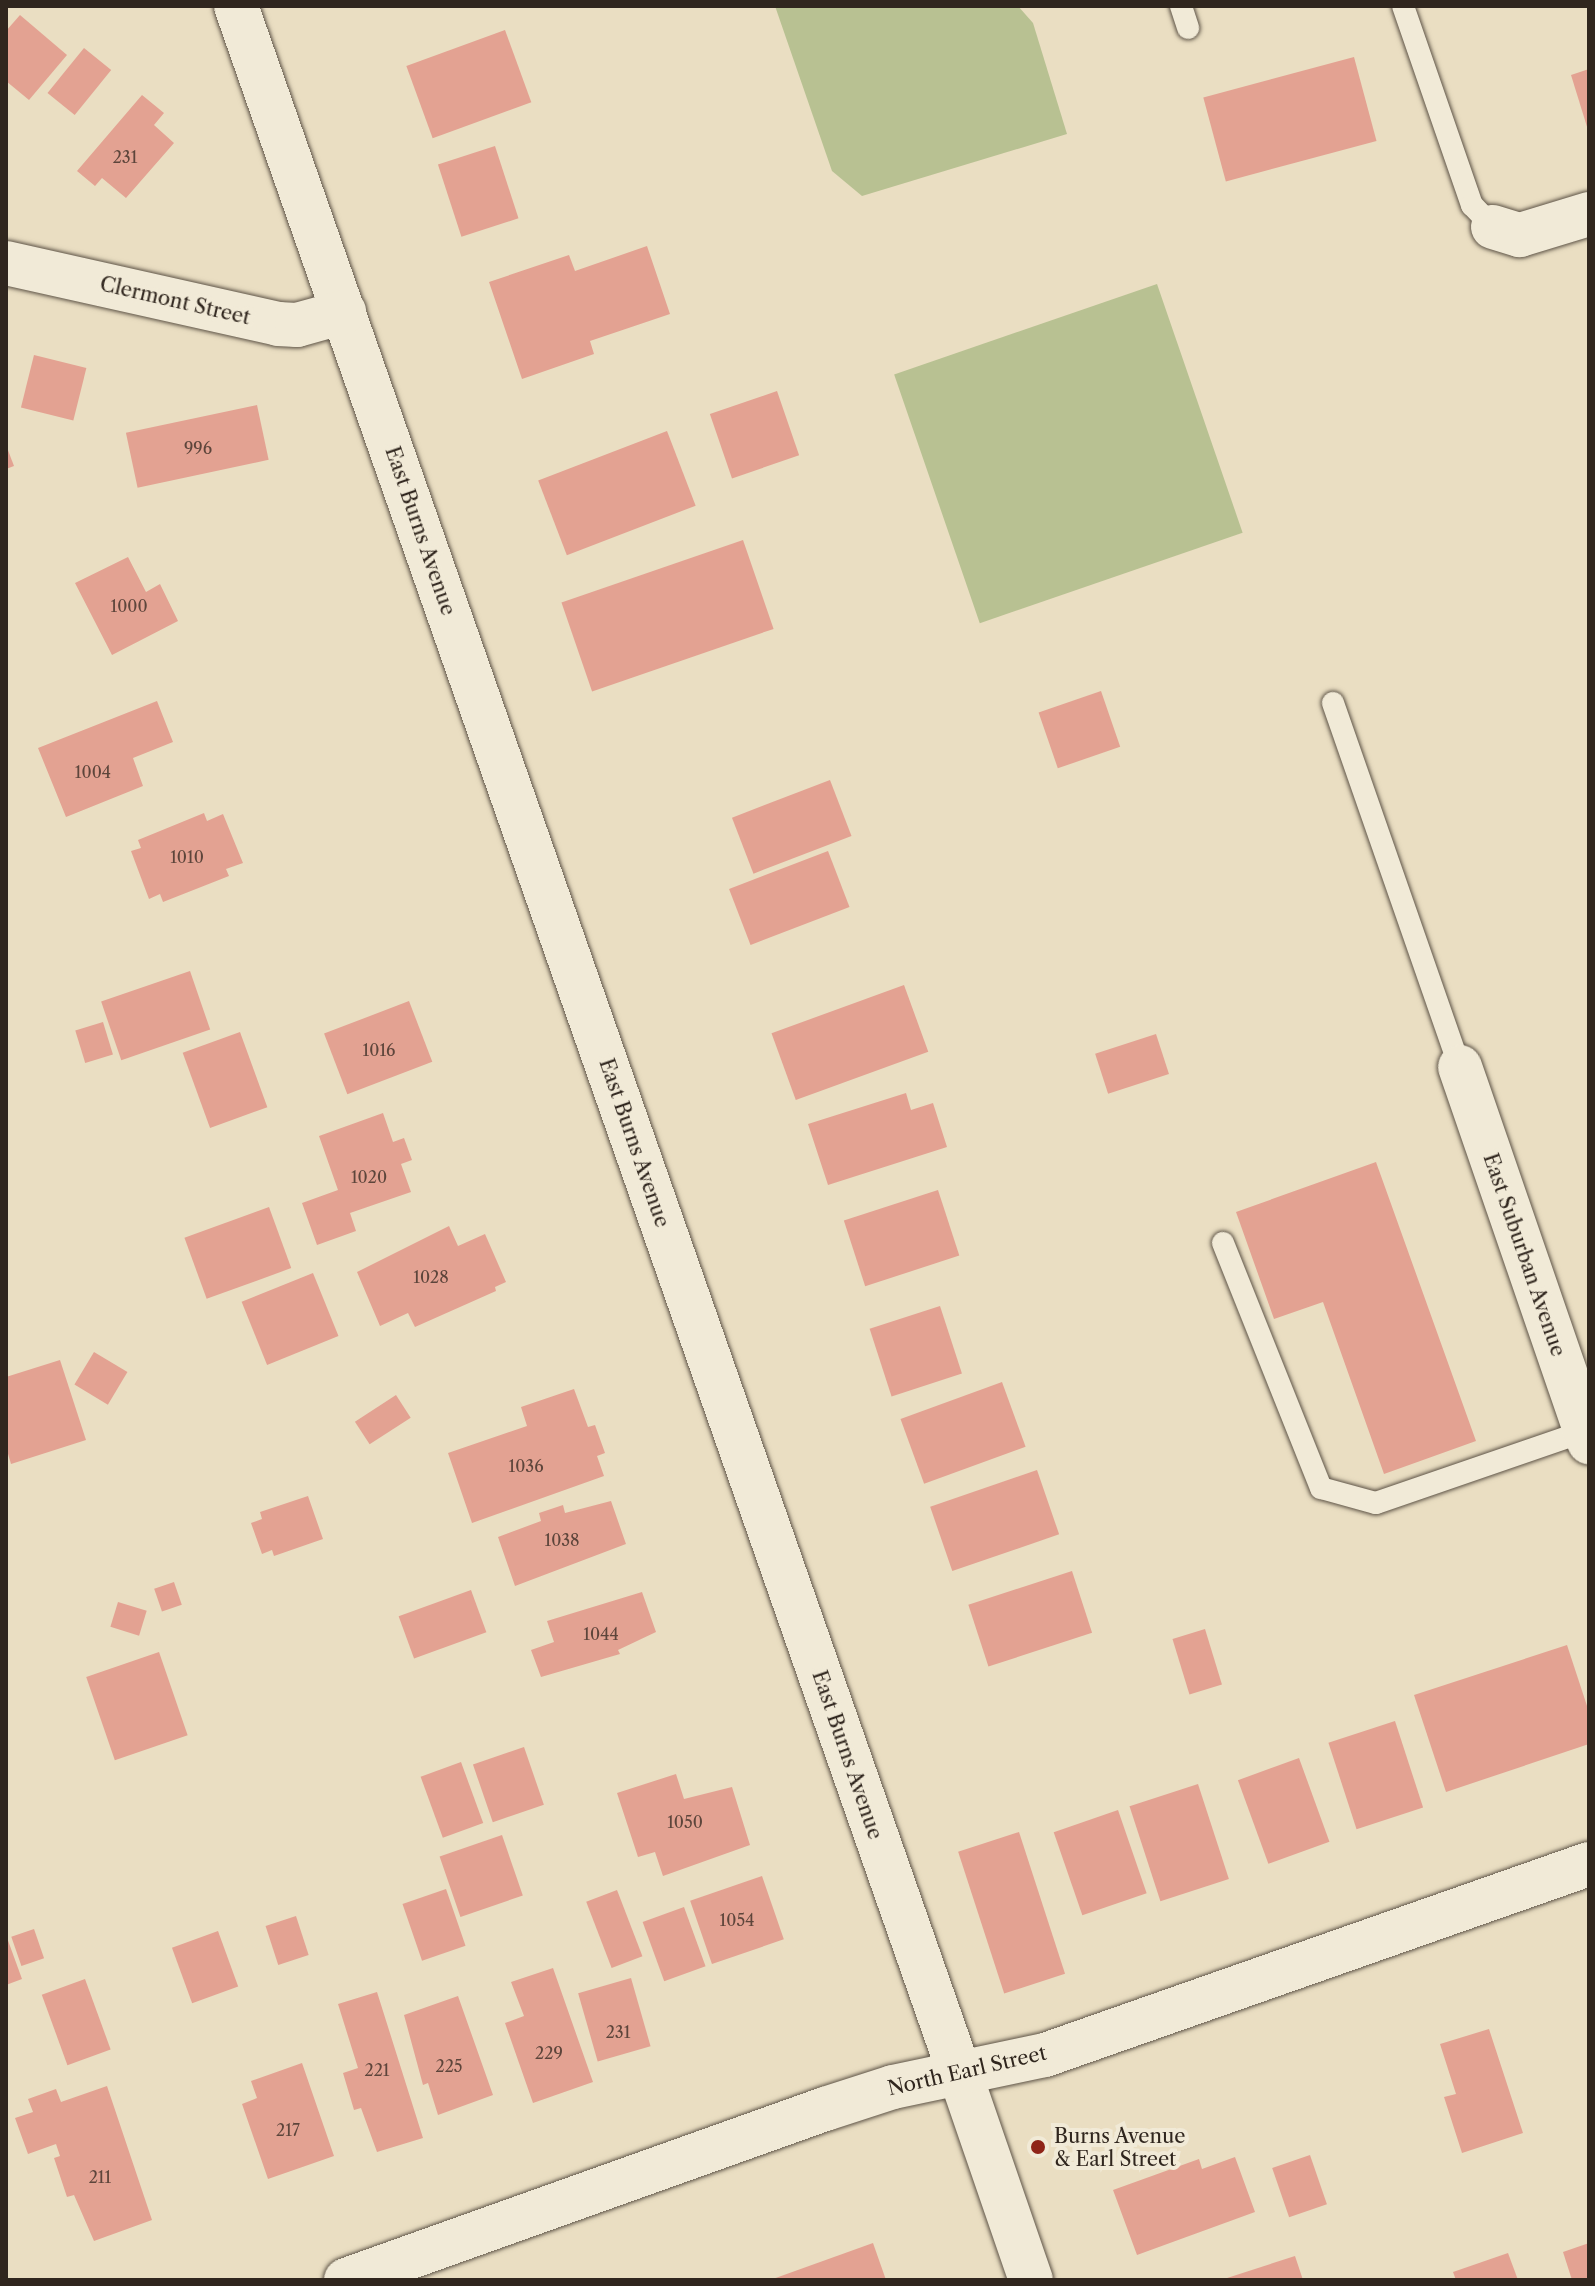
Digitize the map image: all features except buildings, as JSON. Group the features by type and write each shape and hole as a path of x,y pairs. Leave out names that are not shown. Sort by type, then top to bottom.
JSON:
{"street":[{"name":"East Burns Avenue","path":"236,6 1031,2280"},
{"path":"1493,227 1520,235 1589,214"},
{"name":"Clermont Street","path":"6,263 278,324 344,312"},
{"name":"East Suburban Avenue","path":"1460,1067 1587,1437"},
{"name":"North Earl Street","path":"346,2280 851,2101 1045,2055 1589,1864"}],"lane":[{"path":"1181,6 1188,28"},
{"path":"1403,6 1472,205 1493,227"},
{"path":"1333,703 1460,1067"},
{"path":"1223,1243 1321,1488 1376,1503 1587,1437"}],"green space":[{"path":"775,6 1018,6 1033,23 1067,134 862,196 832,171"},
{"path":"1157,284 1243,533 980,623 894,375"}],"place":[{"name":"Burns Avenue & Earl Street","path":"1038,2147"}]}
